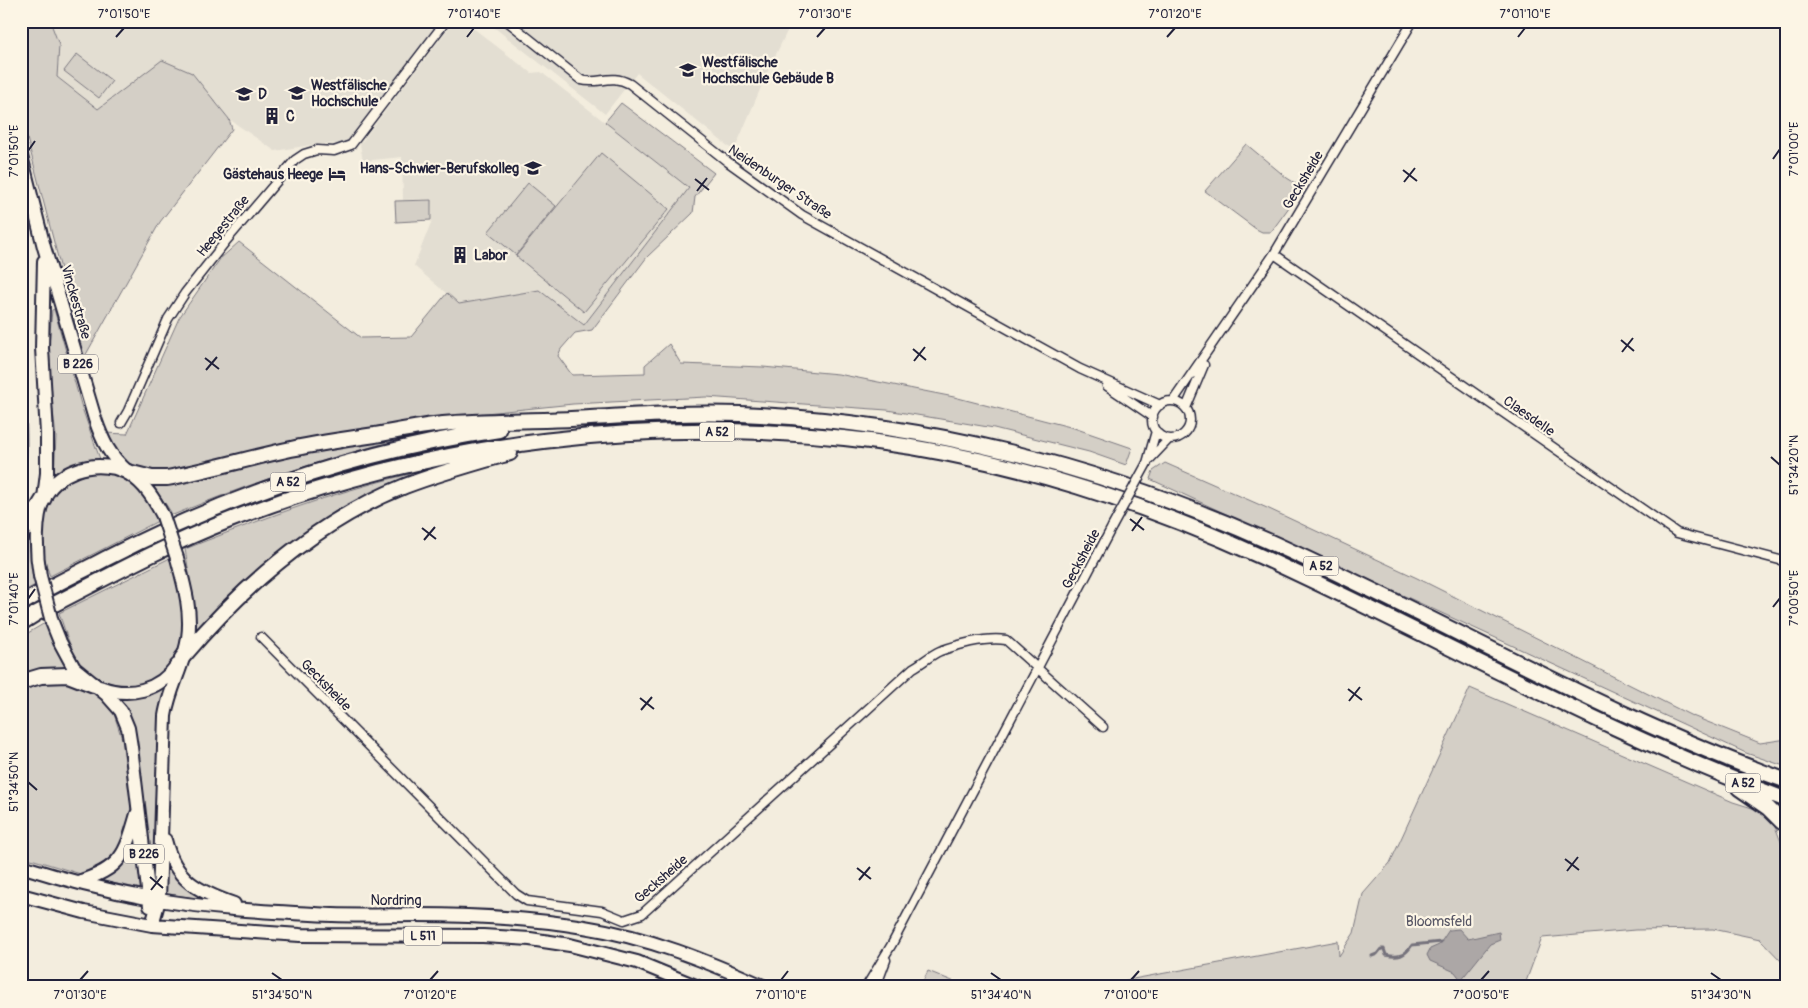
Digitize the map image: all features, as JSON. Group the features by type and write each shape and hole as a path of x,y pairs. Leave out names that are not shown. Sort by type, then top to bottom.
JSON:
{"highway":[{"name":"A 52","path":"21,604 138,542 236,500 343,464 413,445 453,436 574,419 641,414 738,414 832,420 876,425 1028,455 1101,476 1157,496 1267,541 1624,713 1787,781"},
{"path":"128,472 152,478 167,478 293,448 442,424 574,419"},
{"name":"A 52","path":"21,623 36,613 181,541 229,520 348,480 422,460 503,446 632,432 728,431 826,436 948,454 1097,492 1153,512 1260,556 1616,728 1699,766 1787,800"},
{"path":"182,658 229,607 288,554 348,515 375,500 453,469 559,439"},
{"path":"21,535 44,498"},
{"path":"21,682 41,676 68,675 94,685"},
{"path":"1699,766 1740,788 1768,808 1782,822"}],"main road":[{"name":"Vinckestraße","path":"21,156 44,247 82,378 102,439 110,454 128,472"},
{"name":"Vinckestraße","path":"44,247 42,348 47,453 44,498"},
{"path":"44,498 64,476 82,468 100,465 128,472"},
{"name":"B 226","path":"128,472 143,484 152,495 162,516 177,558 188,608 188,638 170,691 164,716 162,828 152,925"},
{"name":"B 226","path":"44,498 36,541 40,576 52,622 74,668 116,704 127,724 154,899"},
{"path":"94,685 118,692 143,690 160,682 175,668 182,658"},
{"path":"78,882 107,871 117,863 127,845 139,810"},
{"path":"162,828 171,860 187,881 210,896 255,911"},
{"name":"Nordring","path":"21,866 78,882 154,899 255,911 336,915 477,916 526,919 586,927 632,937 689,954 765,987"},
{"name":"L 511","path":"21,895 84,912 152,925 300,935 483,936 570,945 637,962 698,987"}],"street":[{"name":"Heegestraße","path":"121,423 168,319 185,293 226,241 295,160 304,154 317,150 334,150 351,145 446,21"},
{"name":"Neidenburger Straße","path":"507,21 581,80 594,82 611,78 630,84 728,162 802,215 1080,369 1153,417"},
{"name":"Gecksheide","path":"1174,401 1274,254 1412,21"},
{"name":"Claesdelle","path":"1274,254 1677,533 1787,562"},
{"name":"Gecksheide","path":"1186,408 1211,349"},
{"name":"Neidenburger Straße","path":"1080,369 1160,405"},
{"path":"1174,401 1186,408 1190,414 1190,422 1188,430 1183,435 1169,439 1156,431 1153,417 1160,405 1174,401"},
{"name":"Gecksheide","path":"866,987 892,944 1147,462 1156,431"},
{"name":"Gecksheide","path":"1147,462 1169,439"},
{"name":"Gecksheide","path":"261,637 516,894 527,901 602,912 624,920 642,914 913,668 939,652 994,638 1006,640 1103,727"},
{"name":"Gecksheide","path":"876,987 892,944"}],"shaded area":[{"name":"Westfälische Hochschule","path":"50,21 441,21 351,139 343,144 317,144 275,151 229,119 192,73 98,109 57,77 59,45"},
{"name":"Hans-Schwier-Berufskolleg","path":"454,21 464,21 531,73 541,72 689,188 584,325 539,290 459,304 414,266 432,220 431,199 403,200 402,157 363,161 360,144"},
{"path":"486,21 792,21 767,73 734,151 637,73 605,114"},
{"path":"1459,929 1468,939 1499,932 1500,940 1490,944 1461,980 1455,972 1430,961 1427,955 1430,949 1439,945 1449,930"}],"green space":[{"path":"21,21 50,21 59,45 57,77 98,109 162,60 192,73 229,119 232,129 160,222 84,358 21,115"},
{"path":"77,54 112,81 99,98 64,71"},
{"path":"621,103 714,173 695,197 693,213 647,257 592,330 575,333 561,349 558,356 572,375 645,373 645,365 669,344 681,364 763,367 838,374 954,397 1074,428 1132,448 1126,465 1089,452 994,428 887,410 706,397 573,404 408,421 262,450 173,472 155,473 137,470 121,460 105,433 127,434 179,318 220,259 239,242 361,338 411,337 447,293 459,304 539,290 584,325 689,188 605,122"},
{"path":"1246,144 1287,178 1303,188 1271,232 1262,232 1256,229 1205,191"},
{"path":"601,153 669,209 584,312 516,256"},
{"path":"528,183 556,206 516,255 488,232"},
{"path":"431,200 431,220 396,222 395,201"},
{"path":"21,217 26,239 25,389 27,440 26,465 21,492"},
{"path":"54,309 82,408 100,459 75,464 64,469 54,477 56,437 50,384 49,344 52,310"},
{"path":"441,430 305,466 173,515 152,484 286,455"},
{"path":"1165,463 1417,578 1690,715 1760,743 1787,739 1787,767 1746,753 1150,479 1153,471"},
{"path":"438,469 369,498 194,639 195,610 185,549 324,498 396,477"},
{"path":"100,472 119,476 137,485 148,498 158,521 50,576 42,541 43,524 47,508 54,495 66,484 81,476"},
{"path":"28,534 35,585 21,593 21,543"},
{"path":"170,558 182,599 184,620 181,641 171,663 155,678 135,685 111,683 91,674 80,663 72,650 59,613"},
{"path":"45,623 61,656 72,671 46,670 21,675 21,637"},
{"path":"42,681 65,681 94,690 113,711 122,739 131,807 129,832 113,862 84,875 21,856 21,687"},
{"path":"165,687 159,717 154,891 140,762 134,734 117,698 142,697"},
{"name":"Bloomsfeld","path":"1470,688 1733,802 1765,812 1776,829 1787,857 1787,972 1783,963 1760,939 1713,929 1635,930 1542,938 1524,987 1090,987 1338,941 1339,956 1354,933 1363,894 1390,863"},
{"path":"136,836 142,889 102,881 102,878"},
{"path":"165,852 202,896 201,899 163,893"},
{"path":"928,971 967,987 920,987"}],"waterway":[{"path":"1772,28 1787,29"},
{"path":"1372,956 1381,949 1384,949 1386,955 1398,956 1407,952 1412,945 1441,942"},
{"path":"1458,987 1460,979"}],"place":[{"name":"Westfälische Hochschule Gebäude B","path":"688,70"},
{"name":"Westfälische Hochschule","path":"297,93"},
{"name":"D","path":"244,94"},
{"name":"C","path":"272,116"},
{"name":"Hans-Schwier-Berufskolleg","path":"533,168"},
{"name":"Gästehaus Heege","path":"337,174"},
{"name":"Labor","path":"460,255"}]}
